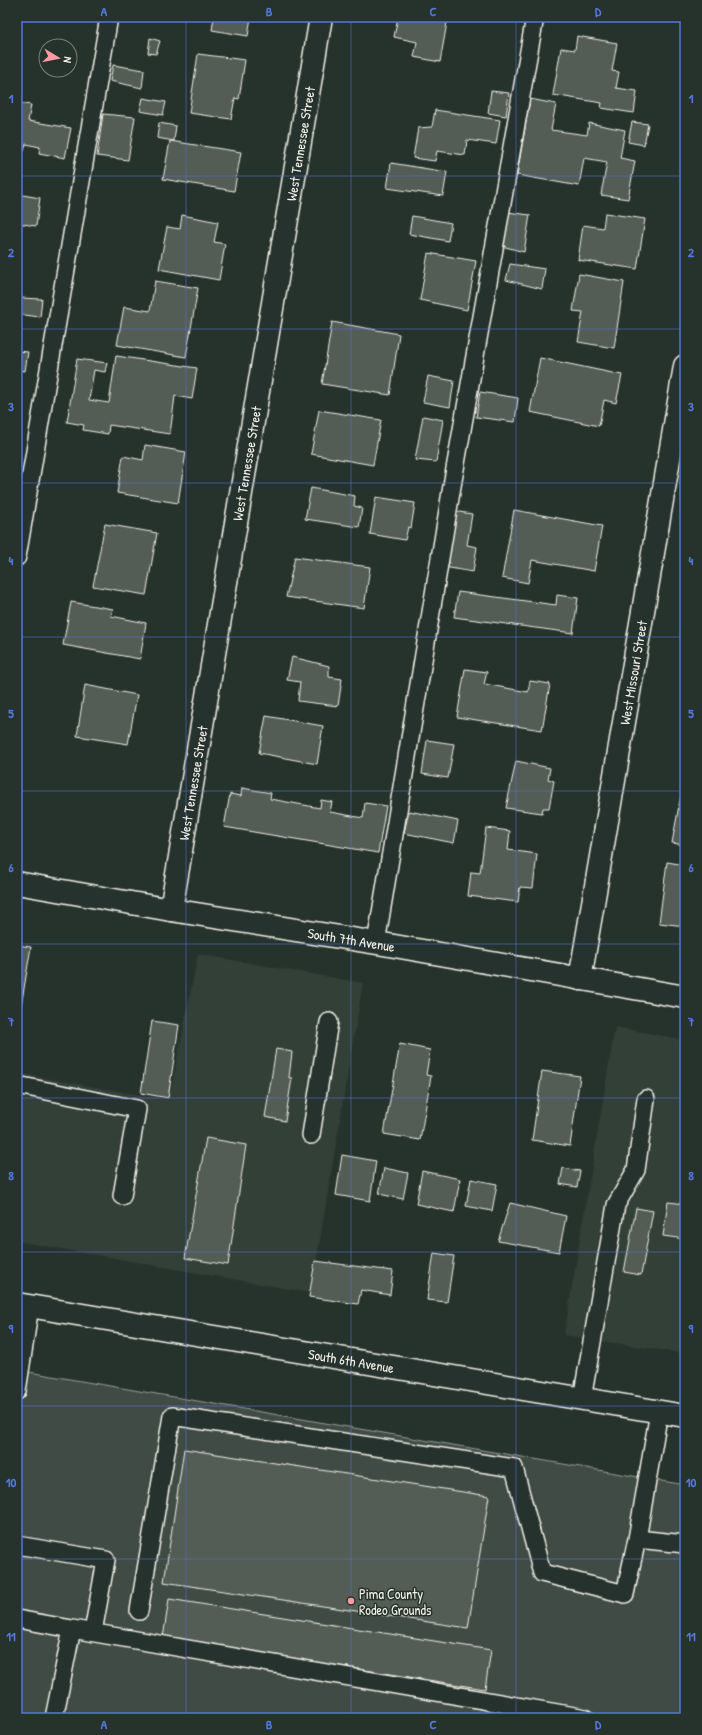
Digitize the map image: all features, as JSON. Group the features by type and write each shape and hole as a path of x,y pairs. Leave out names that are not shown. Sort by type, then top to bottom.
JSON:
{"street":[{"name":"West Tennessee Street","path":"171,910 321,17"},
{"name":"West Missouri Street","path":"580,979 685,366"},
{"name":"South 7th Avenue","path":"17,883 171,910 376,943 685,997"},
{"name":"South 6th Avenue","path":"24,1305 685,1416"}],"lane":[{"path":"17,557 110,17"},
{"path":"376,943 453,478 535,17"},
{"path":"311,1135 328,1022"},
{"path":"17,1085 137,1109 122,1196"},
{"path":"582,1399 616,1204 636,1170 646,1099"},
{"path":"17,1391 24,1305"},
{"path":"139,1611 172,1416 514,1468 542,1572 625,1594 660,1412"},
{"path":"636,1539 685,1544"},
{"path":"17,1545 106,1560 92,1632"},
{"path":"17,1619 586,1718"},
{"path":"54,1718 72,1629"}],"shaded area":[{"path":"198,954 363,983 311,1293 17,1241 17,1073 169,1100"},
{"path":"615,1027 685,1040 685,1354 564,1335"},
{"name":"Pima County Rodeo Grounds","path":"17,1370 685,1485 685,1718 17,1718"}],"building":[{"path":"214,17 251,17 248,36 212,30"},
{"path":"398,17 448,17 440,62 414,57 417,42 394,37"},
{"path":"577,36 617,43 612,71 619,72 616,88 637,91 634,113 601,108 602,103 553,95 561,48 575,50"},
{"path":"150,38 160,41 156,54 148,53"},
{"path":"198,54 245,60 239,99 235,98 231,119 189,113"},
{"path":"113,65 144,70 142,88 110,81"},
{"path":"491,91 509,93 506,116 488,113"},
{"path":"143,98 166,102 163,115 140,111"},
{"path":"530,99 556,104 551,130 587,135 589,123 625,130 620,158 635,161 628,199 601,195 607,162 584,158 579,186 517,175"},
{"path":"17,103 31,105 28,121 71,128 65,158 39,153 40,147 26,144 24,151 17,150"},
{"path":"435,110 500,120 496,144 467,140 465,155 437,151 435,161 413,158 418,128 432,127"},
{"path":"103,114 135,117 128,160 97,156"},
{"path":"632,122 648,124 644,145 628,142"},
{"path":"159,123 176,126 174,141 157,138"},
{"path":"170,141 241,152 234,191 163,179"},
{"path":"391,163 447,172 443,196 387,188"},
{"path":"17,194 40,198 36,226 17,223"},
{"path":"507,212 530,215 524,252 502,246"},
{"path":"605,213 645,219 637,269 578,260 583,225 603,228"},
{"path":"182,215 218,222 214,242 225,244 219,280 159,269 167,227 180,229"},
{"path":"412,216 451,223 448,241 409,234"},
{"path":"428,253 476,261 467,310 420,300"},
{"path":"510,264 545,269 542,289 506,280"},
{"path":"579,274 624,282 614,348 578,342 583,312 573,311"},
{"path":"155,281 198,288 186,357 117,345 124,307 150,311"},
{"path":"20,298 42,299 40,317 17,314"},
{"path":"332,322 399,334 390,395 322,384"},
{"path":"17,351 28,352 25,371 17,370"},
{"path":"116,356 197,368 192,399 175,396 170,434 109,425 108,434 83,430 84,425 67,422 77,359 107,363 105,372 94,370 89,400 109,403"},
{"path":"540,358 622,375 616,403 604,400 599,426 530,412"},
{"path":"428,376 454,381 450,407 423,402"},
{"path":"480,392 518,398 515,422 476,417"},
{"path":"319,410 381,420 373,465 311,454"},
{"path":"423,416 443,420 436,462 415,460"},
{"path":"145,445 186,452 178,503 117,493 123,456 143,460"},
{"path":"311,488 355,496 354,506 362,508 359,527 305,519"},
{"path":"376,497 415,503 411,528 408,527 405,540 370,534"},
{"path":"514,510 602,526 594,571 532,560 528,583 502,578"},
{"path":"453,511 472,514 467,545 477,547 473,572 444,567"},
{"path":"105,524 157,533 146,595 93,586"},
{"path":"295,557 370,567 364,608 286,597"},
{"path":"458,592 556,605 557,595 578,598 573,633 454,617"},
{"path":"71,602 113,609 111,616 146,623 140,659 63,645"},
{"path":"292,657 329,666 329,677 342,679 338,706 298,701 300,682 287,680"},
{"path":"465,669 487,672 484,684 528,692 530,681 550,684 542,730 457,717"},
{"path":"85,685 137,695 128,744 77,736"},
{"path":"266,716 323,726 317,764 259,753"},
{"path":"685,724 685,742 682,741"},
{"path":"427,740 454,744 448,778 422,774"},
{"path":"516,761 550,768 548,779 554,781 549,808 543,808 542,813 506,808"},
{"path":"683,784 685,785 685,845 672,843"},
{"path":"242,788 271,793 270,799 320,808 321,800 332,802 330,812 363,818 365,803 386,806 378,853 224,827 230,794 241,796"},
{"path":"17,794 20,795 17,816"},
{"path":"409,811 458,821 454,843 404,833"},
{"path":"486,828 510,831 508,850 537,854 533,888 520,887 518,902 468,896 471,872 480,873"},
{"path":"667,862 685,865 685,926 659,923"},
{"path":"17,945 31,947 21,1006 17,1005"},
{"path":"152,1021 179,1025 168,1098 141,1093"},
{"path":"400,1044 430,1050 426,1075 431,1076 420,1140 384,1134"},
{"path":"276,1049 292,1052 289,1078 292,1078 285,1121 265,1117"},
{"path":"542,1071 580,1076 570,1146 532,1140"},
{"path":"206,1138 246,1145 228,1265 185,1258"},
{"path":"342,1155 376,1161 370,1201 336,1195"},
{"path":"384,1168 408,1173 403,1199 379,1194"},
{"path":"563,1168 580,1171 577,1187 560,1184"},
{"path":"422,1171 460,1179 454,1212 416,1204"},
{"path":"471,1179 497,1184 492,1211 466,1206"},
{"path":"668,1202 685,1204 685,1239 663,1236"},
{"path":"510,1203 566,1216 559,1252 498,1241"},
{"path":"636,1208 653,1211 641,1275 624,1272"},
{"path":"434,1253 454,1256 447,1302 427,1300"},
{"path":"315,1261 393,1271 390,1295 361,1290 358,1304 309,1297"},
{"path":"184,1449 489,1496 468,1628 164,1582"},
{"path":"169,1599 491,1650 485,1689 163,1638"}],"place":[{"name":"Pima County Rodeo Grounds","path":"351,1601"}]}
